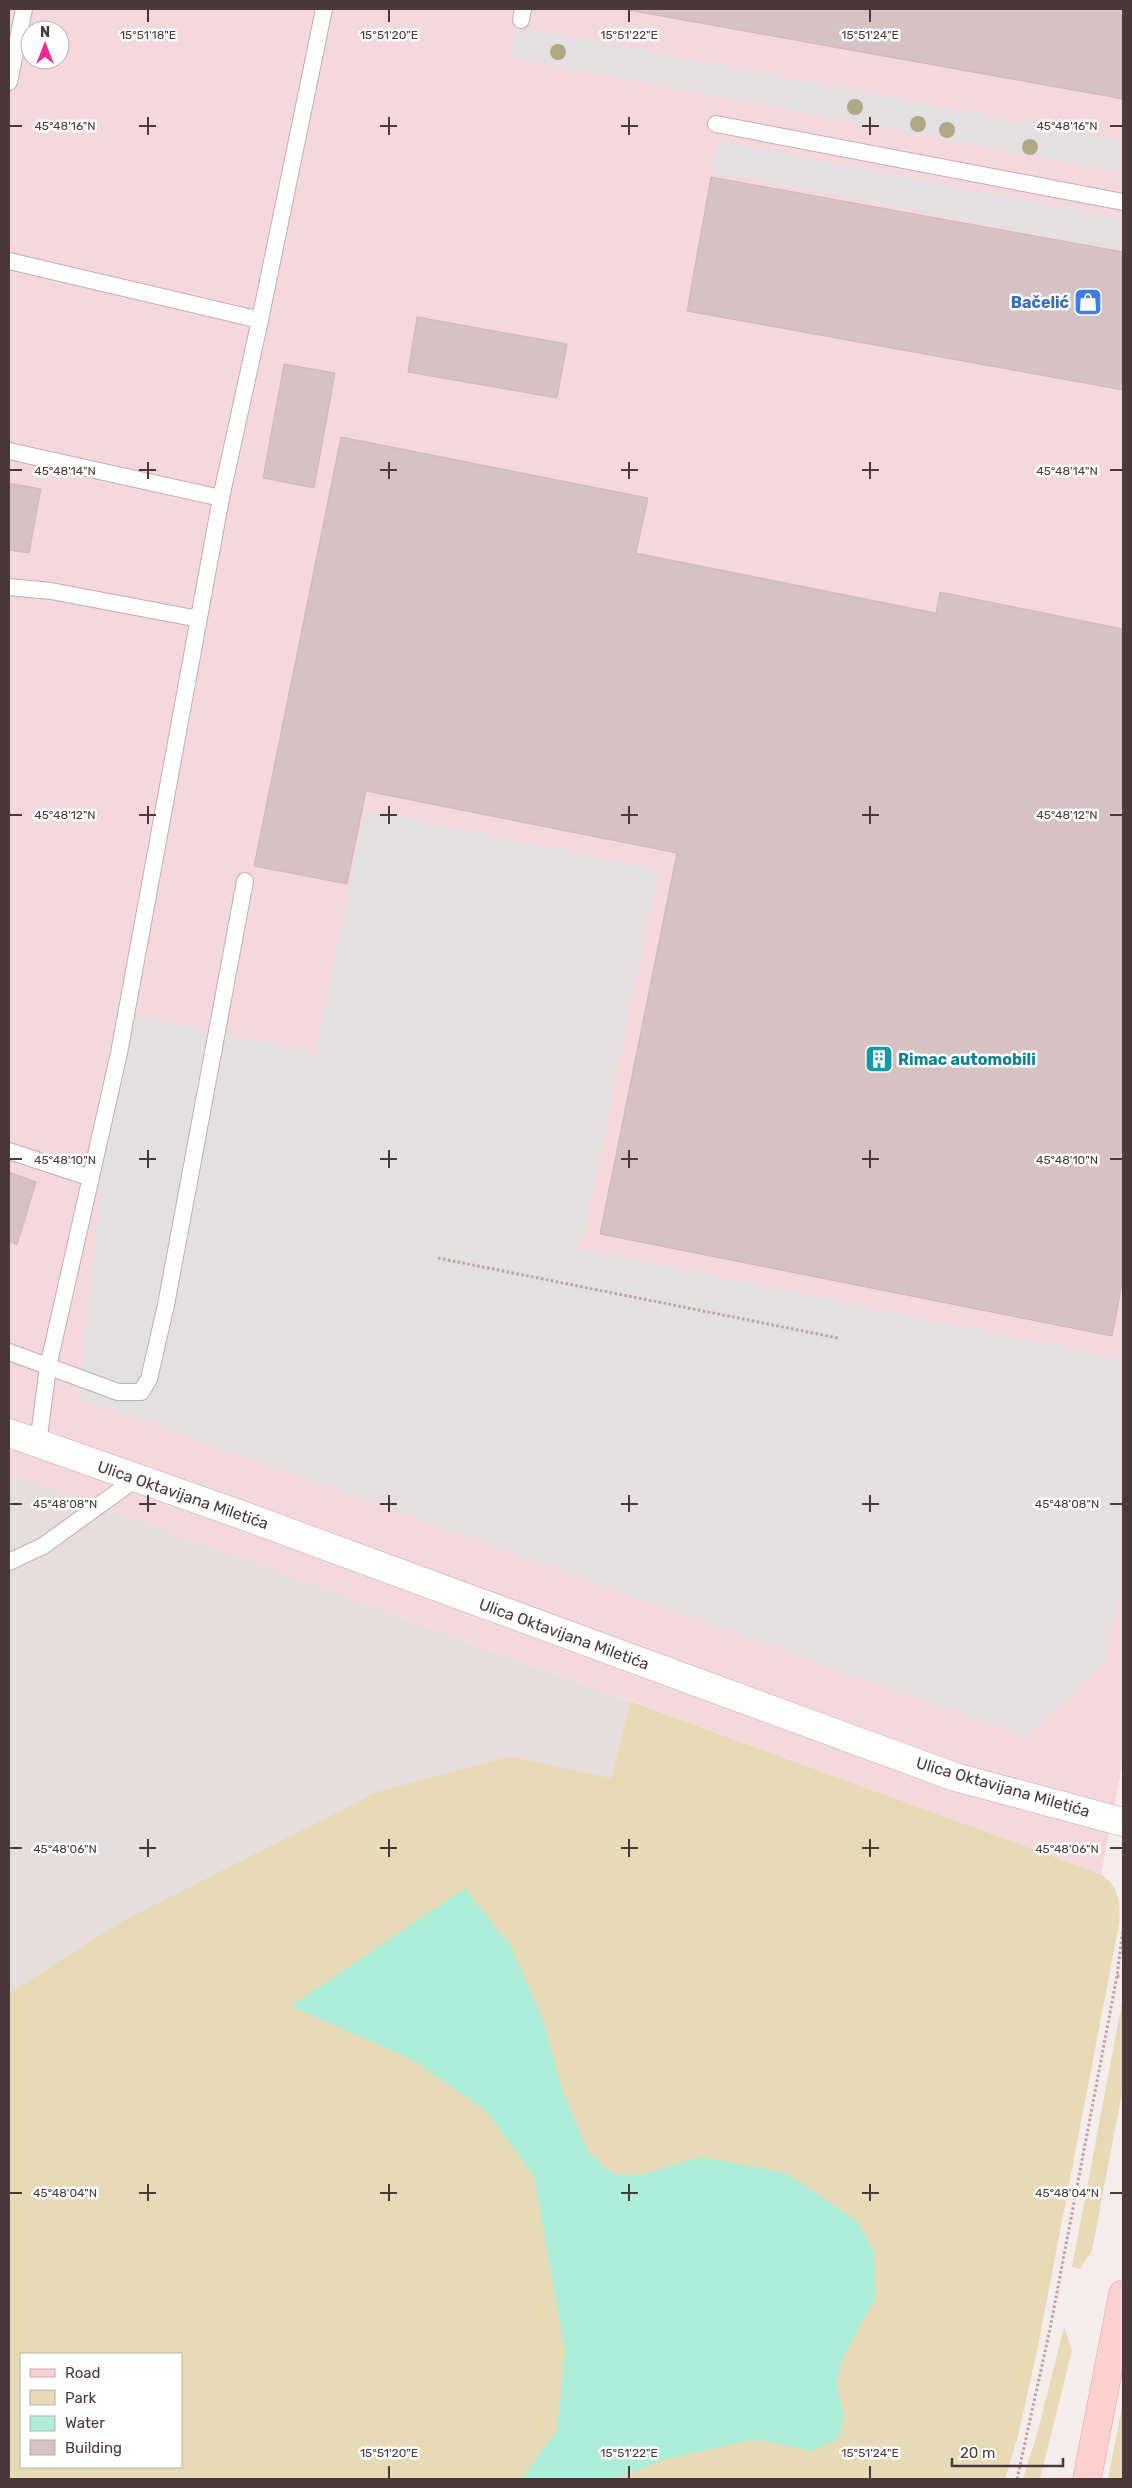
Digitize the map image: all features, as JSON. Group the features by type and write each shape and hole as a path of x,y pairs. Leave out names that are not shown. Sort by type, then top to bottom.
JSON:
{"main road":[{"path":"1088,2479 1123,2294"}],"street":[{"name":"Ulica Oktavijana Miletića","path":"9,1433 955,1777 1123,1822"}],"lane":[{"path":"9,82 24,9"},
{"path":"38,1444 48,1367 119,1053 221,498 324,9"},
{"path":"716,124 1123,202"},
{"path":"9,261 260,320"},
{"path":"9,451 221,498"},
{"path":"9,587 51,591 199,619"},
{"path":"9,1352 118,1392 141,1392 149,1379 168,1295 245,881"},
{"path":"9,1152 91,1178"},
{"path":"9,1562 43,1546 137,1478"}],"path":[{"path":"438,1258 838,1338"},
{"path":"1017,2479 1050,2329 1117,1976 1123,1929"},
{"path":"1117,1976 1123,1977"}],"shaded area":[{"path":"9,9 1123,9 1123,1761 1101,1874 9,1472"},
{"path":"516,26 1123,141 1123,173 510,57"},
{"path":"717,140 1123,219 1123,251 711,171"},
{"path":"365,809 659,870 581,1248 1123,1359 1123,1573 1105,1663 1025,1737 78,1397 120,1012 315,1052"},
{"path":"9,1472 630,1701 611,1778 510,1756 376,1792 124,1920 9,1993"}],"green space":[{"path":"630,1701 1101,1874 1110,1882 1119,1902 1120,1914 1117,1938 1037,2351 1018,2436 1005,2479 9,2479 9,1993 124,1920 376,1792 510,1756 611,1778"},
{"path":"1123,1997 1123,2088 1092,2250 1080,2269 1072,2267"},
{"path":"1064,2327 1072,2350 1040,2479 1023,2479 1037,2434"},
{"path":"1123,2402 1123,2479 1108,2479"}],"water":[{"path":"465,1888 511,1947 541,2014 563,2092 588,2152 613,2174 641,2175 701,2157 786,2173 858,2222 874,2252 875,2298 841,2362 837,2384 844,2418 838,2439 812,2451 755,2439 663,2460 614,2479 521,2479 557,2430 565,2351 534,2176 485,2110 413,2060 291,2006"}],"building":[{"path":"622,9 1123,9 1123,99"},
{"path":"711,177 1123,252 1123,390 687,311"},
{"path":"417,317 567,344 557,398 408,372"},
{"path":"284,364 335,373 314,488 263,478"},
{"name":"Rimac automobili","path":"341,437 648,498 636,553 936,613 940,592 1123,629 1123,1278 1112,1336 600,1234 677,853 366,791 347,884 254,866"},
{"path":"9,483 41,489 29,553 9,550"},
{"path":"9,1172 36,1182 17,1245 9,1241"}],"place":[{"name":"Bačelić","path":"1088,302"},
{"name":"Rimac automobili","path":"879,1059"}]}
